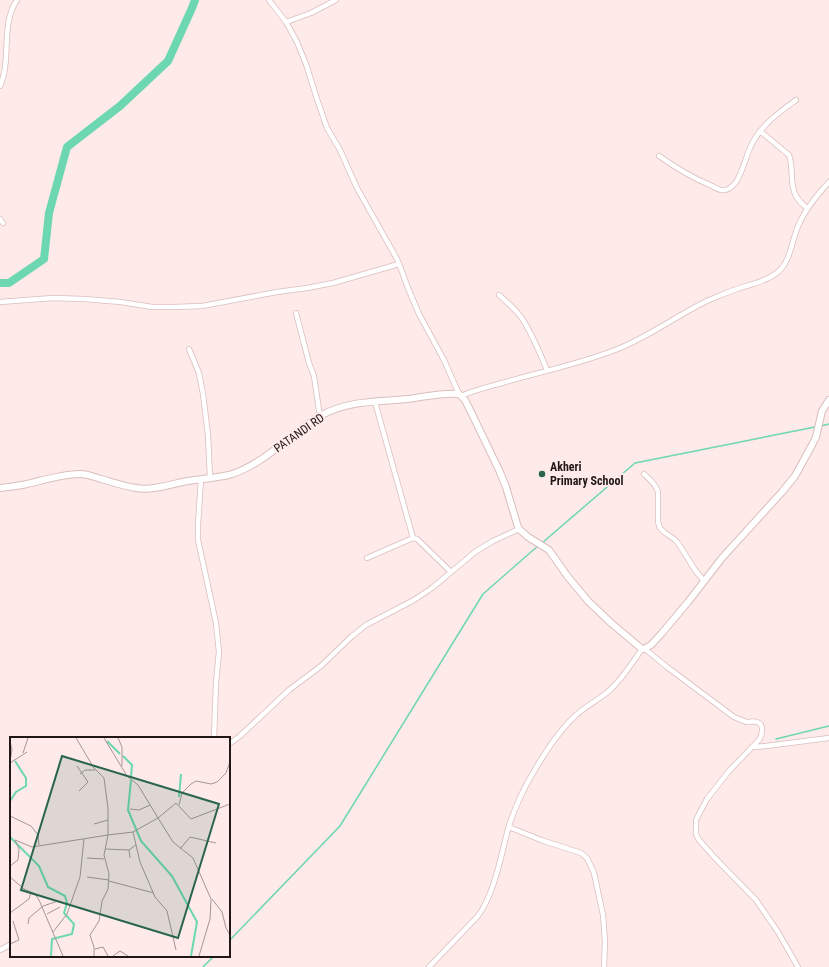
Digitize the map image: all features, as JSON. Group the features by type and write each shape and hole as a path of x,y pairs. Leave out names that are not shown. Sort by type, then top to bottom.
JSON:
{"street":[{"path":"0,86 3,78 2,59 6,26 9,13 17,0"},
{"path":"270,0 286,22 304,56 327,128 340,150 357,188 399,264 419,314 442,356 460,395 471,412 499,470 519,529 535,542 547,548 571,581 588,601 611,623 678,676 734,717 742,721 757,722 760,724 763,734 759,740 743,755 707,799 696,820 696,834 699,840 715,858 756,900 778,932 798,967"},
{"path":"286,22 311,13 336,0"},
{"path":"659,156 678,169 720,190 732,187 740,177 748,152 760,131 771,119 796,100"},
{"path":"760,131 789,155 791,159 795,194 797,199 807,208"},
{"path":"460,395 584,360 622,347 701,304 772,276 781,268 787,258 796,231 807,208 829,182"},
{"path":"0,302 53,298 120,302 152,307 202,306 270,293 307,288 399,264"},
{"path":"499,295 522,319 547,370"},
{"path":"296,313 309,363 314,376 320,417"},
{"path":"189,349 199,373 203,394 208,435 210,478"},
{"name":"PATANDI RD","path":"0,488 81,474 140,488 156,488 174,483 210,478 242,470 255,463 320,417 343,406 447,394 460,395"},
{"path":"429,967 473,922 483,909 498,866 509,827 523,790 558,735 574,717 610,690 621,678 644,649 651,645 662,633 722,558 795,476 812,446 816,437 822,410 829,400"},
{"path":"375,402 413,538"},
{"path":"644,474 658,488 658,522 660,528 678,543 704,581"},
{"path":"201,479 198,540 216,623 219,652 214,737"},
{"path":"230,743 240,736 289,690 321,666 356,632 371,622 414,600 432,588 475,552 493,541 519,529"},
{"path":"367,558 413,538 417,538 451,572"},
{"path":"753,747 829,738"},
{"path":"509,827 581,854 587,858 594,873 604,915 606,941 604,967"},
{"path":"0,950 10,945"}],"waterway":[{"path":"0,283 9,283 44,259 49,213 67,147 120,106 168,61 195,0"},
{"path":"821,426 829,424"},
{"path":"542,543 635,463 815,427"},
{"path":"230,940 340,826 483,594 539,545"},
{"path":"776,739 829,726"},
{"path":"203,967 213,957"}],"place":[{"name":"Akheri Primary School","path":"542,474"}]}
